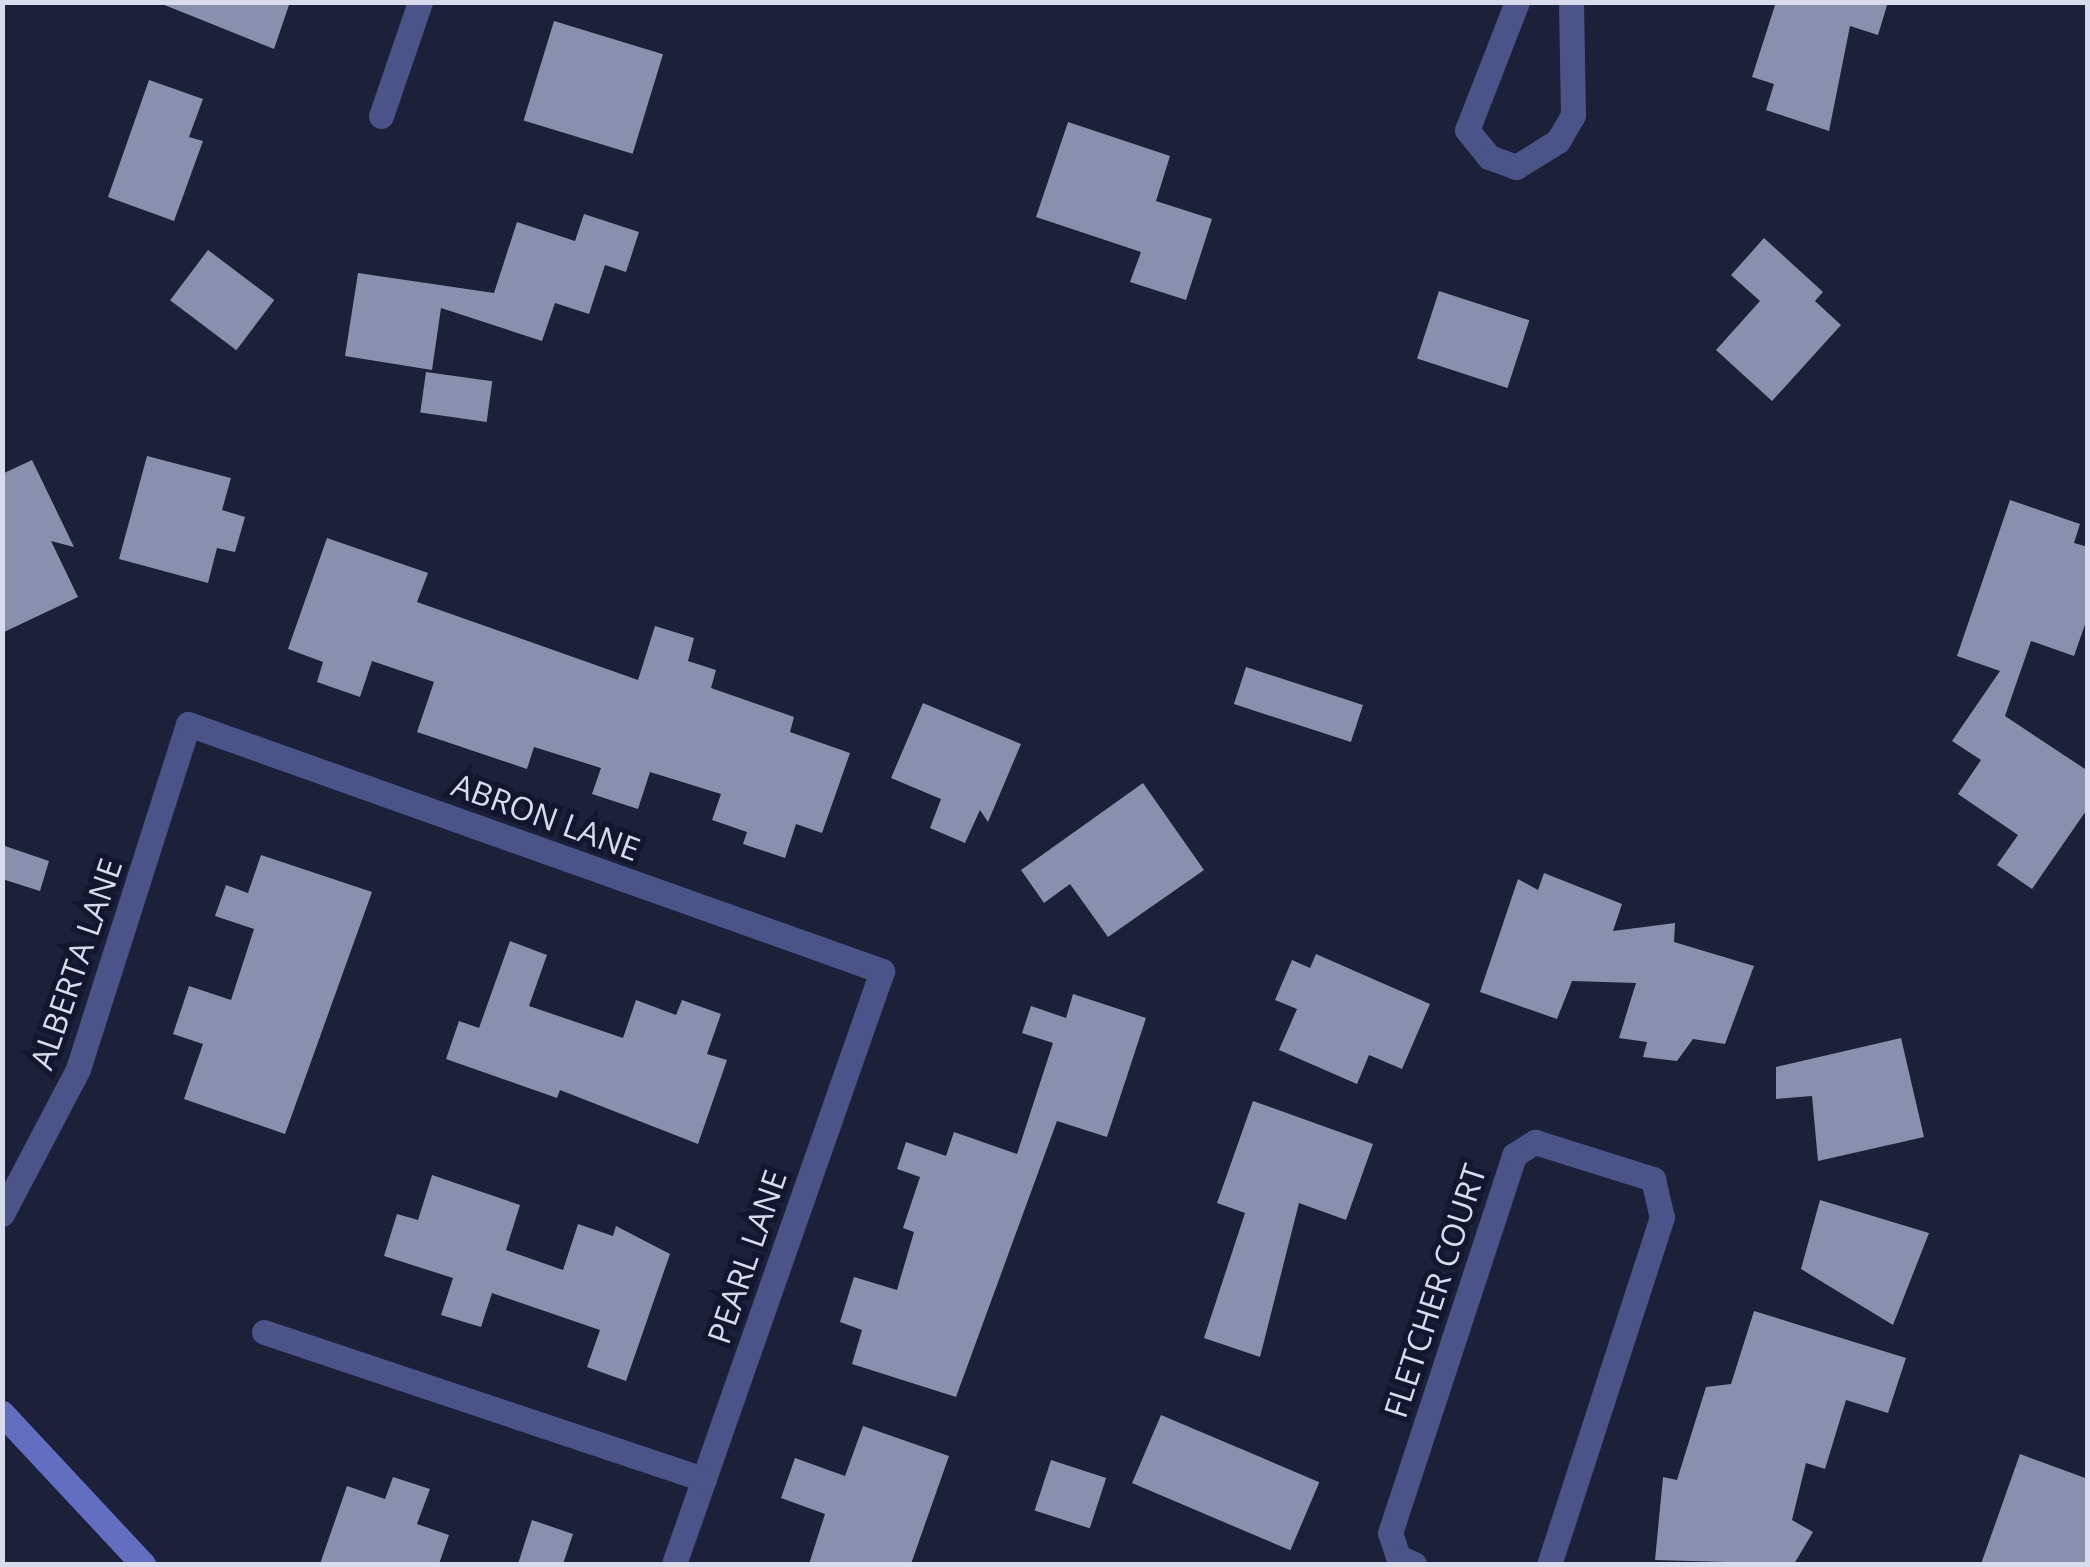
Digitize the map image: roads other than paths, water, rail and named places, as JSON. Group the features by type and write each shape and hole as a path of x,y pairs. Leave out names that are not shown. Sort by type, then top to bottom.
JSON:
{"street":[{"path":"381,116 420,2"},
{"path":"1517,2 1467,130 1469,142 1516,167 1558,141 1573,116 1571,2"},
{"name":"ABRON LANE","path":"188,724 882,970"},
{"name":"ALBERTA LANE","path":"2,1214 78,1069 188,724"},
{"name":"PEARL LANE","path":"674,1564 882,970"},
{"name":"FLETCHER COURT","path":"1414,1564 1398,1557 1390,1533 1514,1155 1535,1142 1653,1179 1662,1217 1549,1564"},
{"path":"264,1332 704,1479"},
{"path":"2,1413 143,1564"}]}
